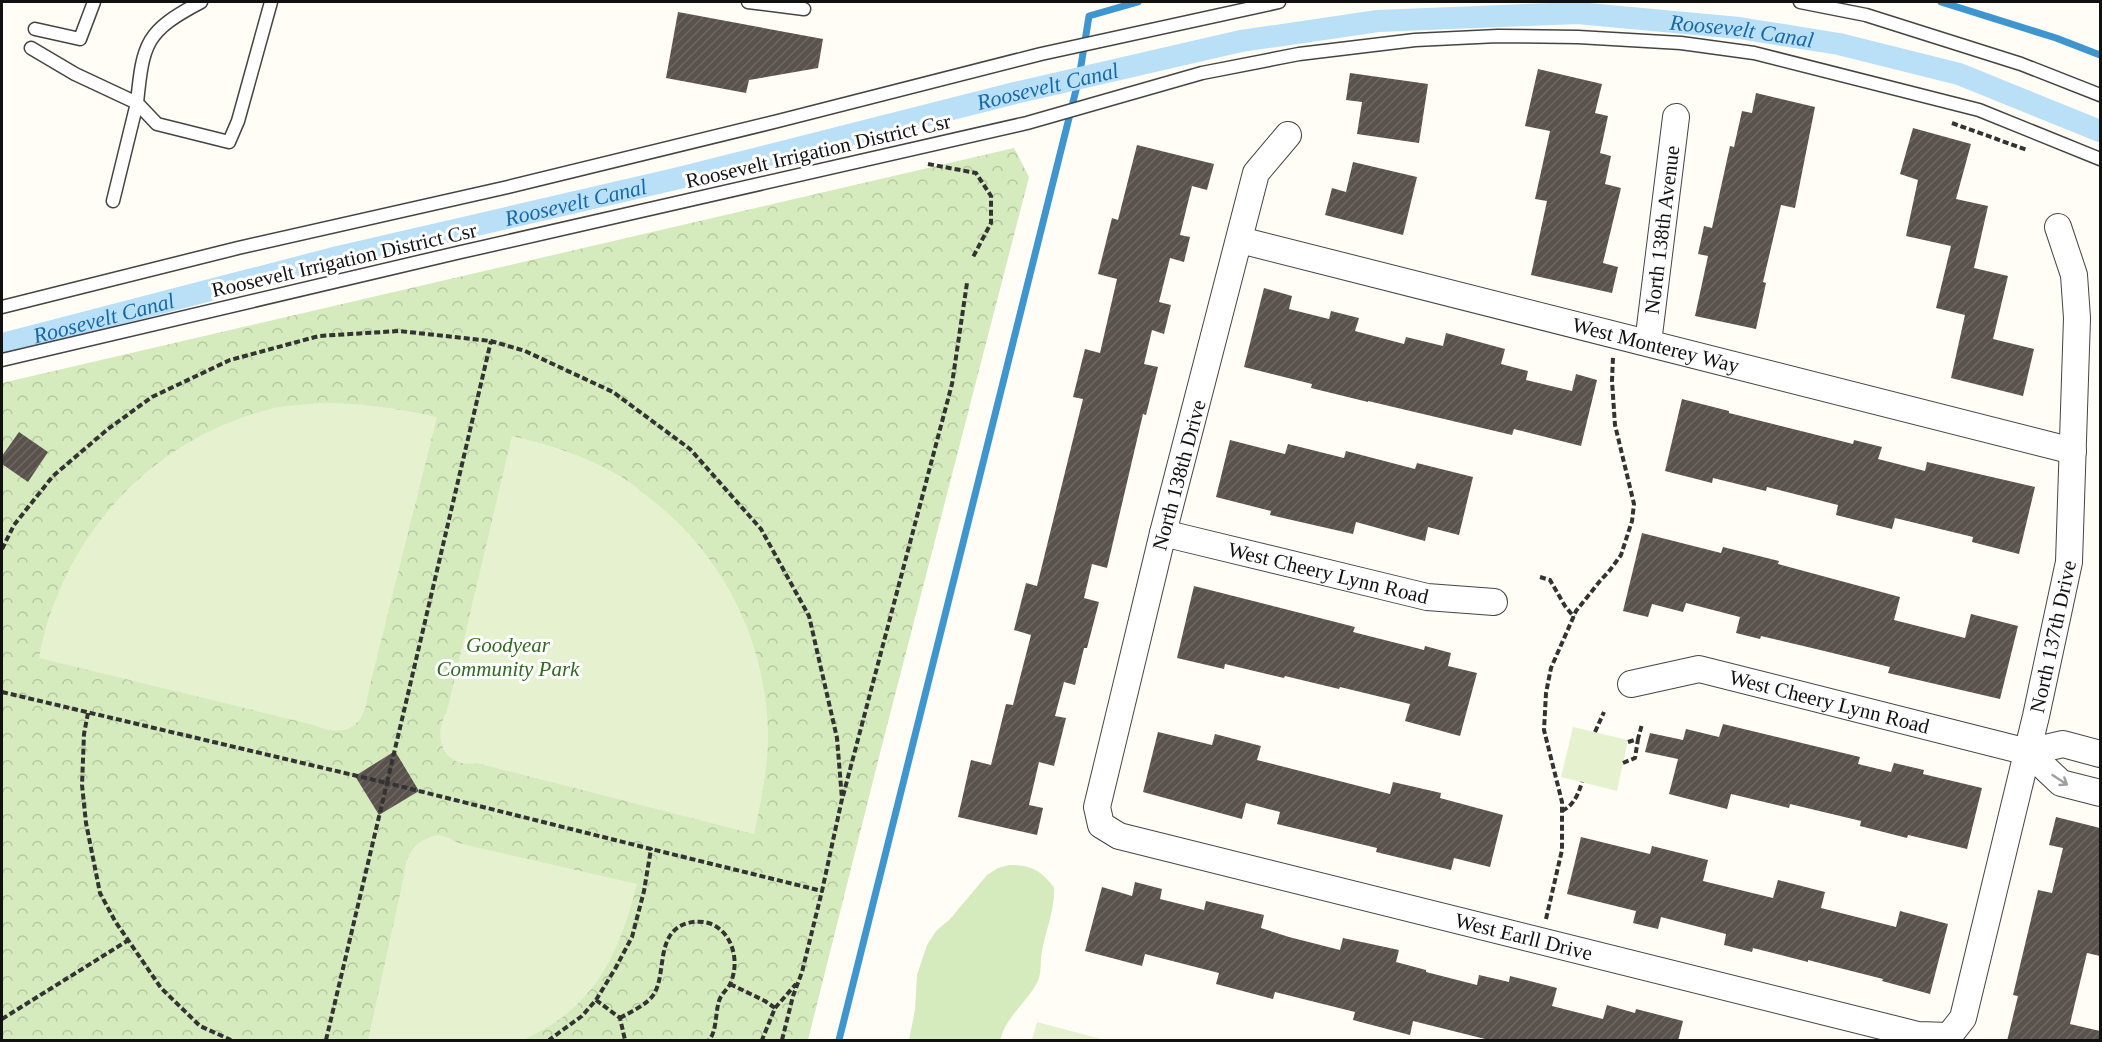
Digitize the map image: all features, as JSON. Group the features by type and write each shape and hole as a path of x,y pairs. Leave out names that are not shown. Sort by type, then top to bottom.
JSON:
{"street":[{"name":"North 138th Avenue","path":"1648,343 1676,117"},
{"name":"North 138th Drive","path":"1101,825 1097,807 1163,533 1256,173 1288,135"},
{"name":"North 137th Drive","path":"1949,1036 1963,1018 2028,752 2069,562 2078,318 2074,275 2058,227"},
{"name":"West Monterey Way","path":"1240,240 2073,451"},
{"name":"West Cheery Lynn Road","path":"1163,533 1427,597 1494,602"},
{"name":"West Cheery Lynn Road","path":"1631,684 1699,669 2028,752 2063,744 2100,754"},
{"name":"West Cheery Lynn Road","path":"2028,752 2061,783 2100,793"},
{"name":"West Earll Drive","path":"1101,825 1119,836 1918,1035 1949,1036"}],"lane":[{"path":"35,29 80,39 94,2"},
{"path":"113,201 137,103 145,48 159,28 201,2"},
{"path":"31,48 75,74 137,103 157,124 229,142 238,121 271,2"},
{"path":"748,2 804,9"},
{"name":"Roosevelt Irrigation District Csr","path":"2,307 238,248 519,185 1041,54 1279,2"},
{"path":"1800,2 1866,15 2021,64 2100,95"},
{"name":"Roosevelt Irrigation District Csr","path":"2,360 1027,123 1202,73 1299,54 1404,40 1498,36 1578,37 1681,43 1754,53 1979,110 2100,159"}],"path":[{"path":"1942,119 2030,151"},
{"path":"918,163 948,166 976,173 991,196 991,223 972,259"},
{"path":"782,1041 822,891 842,799 952,384 967,283"},
{"path":"2,549 14,525 53,476 108,429 152,397 230,360 319,336 399,331 491,341 525,351 613,392 690,449 761,529 809,616 837,738 842,799"},
{"path":"326,1041 491,341"},
{"path":"1546,920 1563,850 1562,802 1544,730 1551,668 1574,616 1586,597 1621,555 1632,521 1634,504 1612,407 1614,356"},
{"path":"1540,577 1550,580 1565,606 1574,616"},
{"path":"2,692 387,783 822,891"},
{"path":"1595,732 1604,712"},
{"path":"88,713 84,734 82,785 86,823 100,893 114,921 161,988 200,1026 231,1041"},
{"path":"1623,763 1635,758 1642,724"},
{"path":"1628,742 1638,739"},
{"path":"1562,811 1570,807 1575,800 1581,782"},
{"path":"549,1041 582,1016 596,999 632,937 644,891 651,849"},
{"path":"620,1018 648,1001 653,995 664,945 677,928 697,922 710,925 722,930 732,943 735,964 730,984 722,993 714,1028 708,1041"},
{"path":"2,1019 127,941"},
{"path":"762,1041 775,1008 798,981"},
{"path":"730,984 775,1008"},
{"path":"596,999 620,1018 625,1041"}],"green space":[{"name":"Goodyear Community Park","path":"1014,148 1029,177 808,1040 2,1040 2,383"},
{"path":"319,403 378,407 437,417 366,705 358,722 344,730 325,729 39,658 50,615 71,566 91,533 114,504 140,478 170,454 202,435 237,419 274,408"},
{"path":"512,436 580,456 625,479 674,518 718,571 749,633 766,700 767,760 754,834 477,763 466,764 456,761 444,749 440,731 442,721 447,711"},
{"path":"1573,727 1628,740 1617,791 1561,777"},
{"path":"438,835 458,843 637,884 622,934 600,977 586,996 568,1013 523,1040 368,1040 407,861 418,844"},
{"path":"1009,865 1024,866 1035,870 1054,887 1053,904 1037,983 1011,1017 1000,1040 909,1040 915,1010 917,975 927,945 936,931 950,919 987,875 998,868"},
{"path":"1037,1022 1105,1040 1032,1040"}],"building":[{"path":"678,12 823,39 818,68 749,80 746,93 666,78"},
{"path":"1538,69 1602,84 1595,113 1608,116 1600,153 1611,156 1605,184 1621,188 1603,263 1618,267 1612,293 1531,275 1547,201 1535,199 1550,131 1525,126"},
{"path":"1350,73 1428,84 1419,143 1357,134 1362,102 1346,100"},
{"path":"1756,93 1815,107 1795,208 1781,205 1763,282 1766,283 1756,329 1695,316 1708,256 1698,254 1704,226 1712,228 1730,146 1734,147 1742,111 1752,113"},
{"path":"1913,128 1971,144 1956,199 1988,206 1974,268 2008,276 1993,339 2034,349 2023,396 1951,378 1965,315 1936,308 1951,246 1906,236 1918,180 1900,174"},
{"path":"1137,145 1214,164 1207,190 1192,186 1180,235 1190,237 1184,262 1170,258 1159,302 1171,305 1164,334 1152,330 1144,364 1158,367 1146,415 1143,414 1107,568 1092,564 1084,598 1099,602 1075,685 1064,682 1055,716 1066,718 1054,766 1039,762 1029,805 1043,808 1037,835 958,817 971,760 991,765 1006,704 1013,705 1031,635 1014,630 1026,583 1037,586 1083,399 1073,397 1085,349 1100,353 1117,279 1098,274 1112,218 1118,220"},
{"path":"1353,162 1417,177 1403,235 1325,215 1332,188 1346,192"},
{"path":"1264,288 1292,296 1289,309 1329,319 1331,311 1359,318 1355,331 1404,344 1406,337 1443,346 1446,333 1505,349 1501,364 1528,371 1526,380 1572,391 1576,374 1597,380 1581,446 1514,429 1512,435 1368,402 1311,388 1312,384 1244,367"},
{"path":"1682,399 1853,444 1854,440 1882,447 1878,459 1925,471 1927,462 2035,487 2019,554 1972,542 1973,537 1895,518 1892,529 1836,515 1838,505 1767,487 1766,491 1713,478 1712,483 1665,471"},
{"path":"19,432 48,452 28,482 2,464 2,456"},
{"path":"1230,440 1285,454 1288,444 1344,458 1346,451 1415,469 1417,463 1473,477 1459,535 1428,527 1425,541 1356,522 1353,534 1270,515 1271,511 1216,497"},
{"path":"1642,533 1721,553 1723,547 1900,597 1894,620 1965,638 1971,614 2018,626 2000,699 1888,673 1890,667 1761,636 1760,639 1736,633 1740,617 1686,603 1683,612 1652,604 1648,617 1623,611"},
{"path":"1194,586 1355,627 1353,632 1424,650 1425,646 1451,653 1448,666 1477,673 1460,736 1405,721 1410,704 1340,687 1339,689 1285,676 1284,678 1225,664 1224,669 1177,658"},
{"path":"1723,724 1860,757 1858,764 1891,772 1894,763 1924,770 1923,774 1982,788 1967,849 1908,835 1907,838 1860,826 1861,821 1790,804 1789,808 1731,794 1727,809 1669,794 1678,759 1645,752 1650,733 1683,740 1686,729 1719,737"},
{"path":"1158,732 1212,745 1215,734 1261,746 1257,760 1390,794 1393,782 1441,793 1440,798 1503,815 1490,867 1454,858 1451,870 1376,852 1377,848 1277,824 1280,812 1246,803 1242,819 1143,792"},
{"path":"395,751 419,791 379,815 355,776"},
{"path":"2056,817 2100,828 2100,956 2087,953 2070,1024 2100,1031 2100,1041 2007,1041 2018,996 2013,995 2038,890 2052,893 2063,848 2049,845"},
{"path":"1581,837 1650,854 1652,846 1708,860 1703,881 1773,898 1778,880 1825,892 1821,908 1896,927 1900,911 1948,924 1930,994 1882,981 1883,979 1808,960 1808,962 1753,948 1752,952 1724,945 1726,934 1661,917 1658,929 1633,923 1636,911 1567,894"},
{"path":"1135,882 1162,889 1160,899 1204,910 1206,901 1264,915 1261,928 1289,937 1340,950 1343,938 1399,950 1396,962 1477,985 1479,975 1509,982 1510,976 1557,988 1552,1006 1603,1019 1607,1005 1635,1013 1636,1009 1683,1021 1678,1041 1493,1041 1413,1021 1410,1035 1353,1020 1355,1012 1275,992 1273,999 1216,984 1219,973 1145,954 1142,966 1085,951 1102,887 1132,896"}],"waterway":[{"path":"839,1040 1079,78 1089,16 1138,2"},
{"path":"1941,2 2056,38 2100,55"},
{"name":"Roosevelt Canal","path":"2,344 338,257 675,179 1015,93 1241,41 1378,21 1577,13 1739,28 1839,44 1959,74 2100,131"}]}
